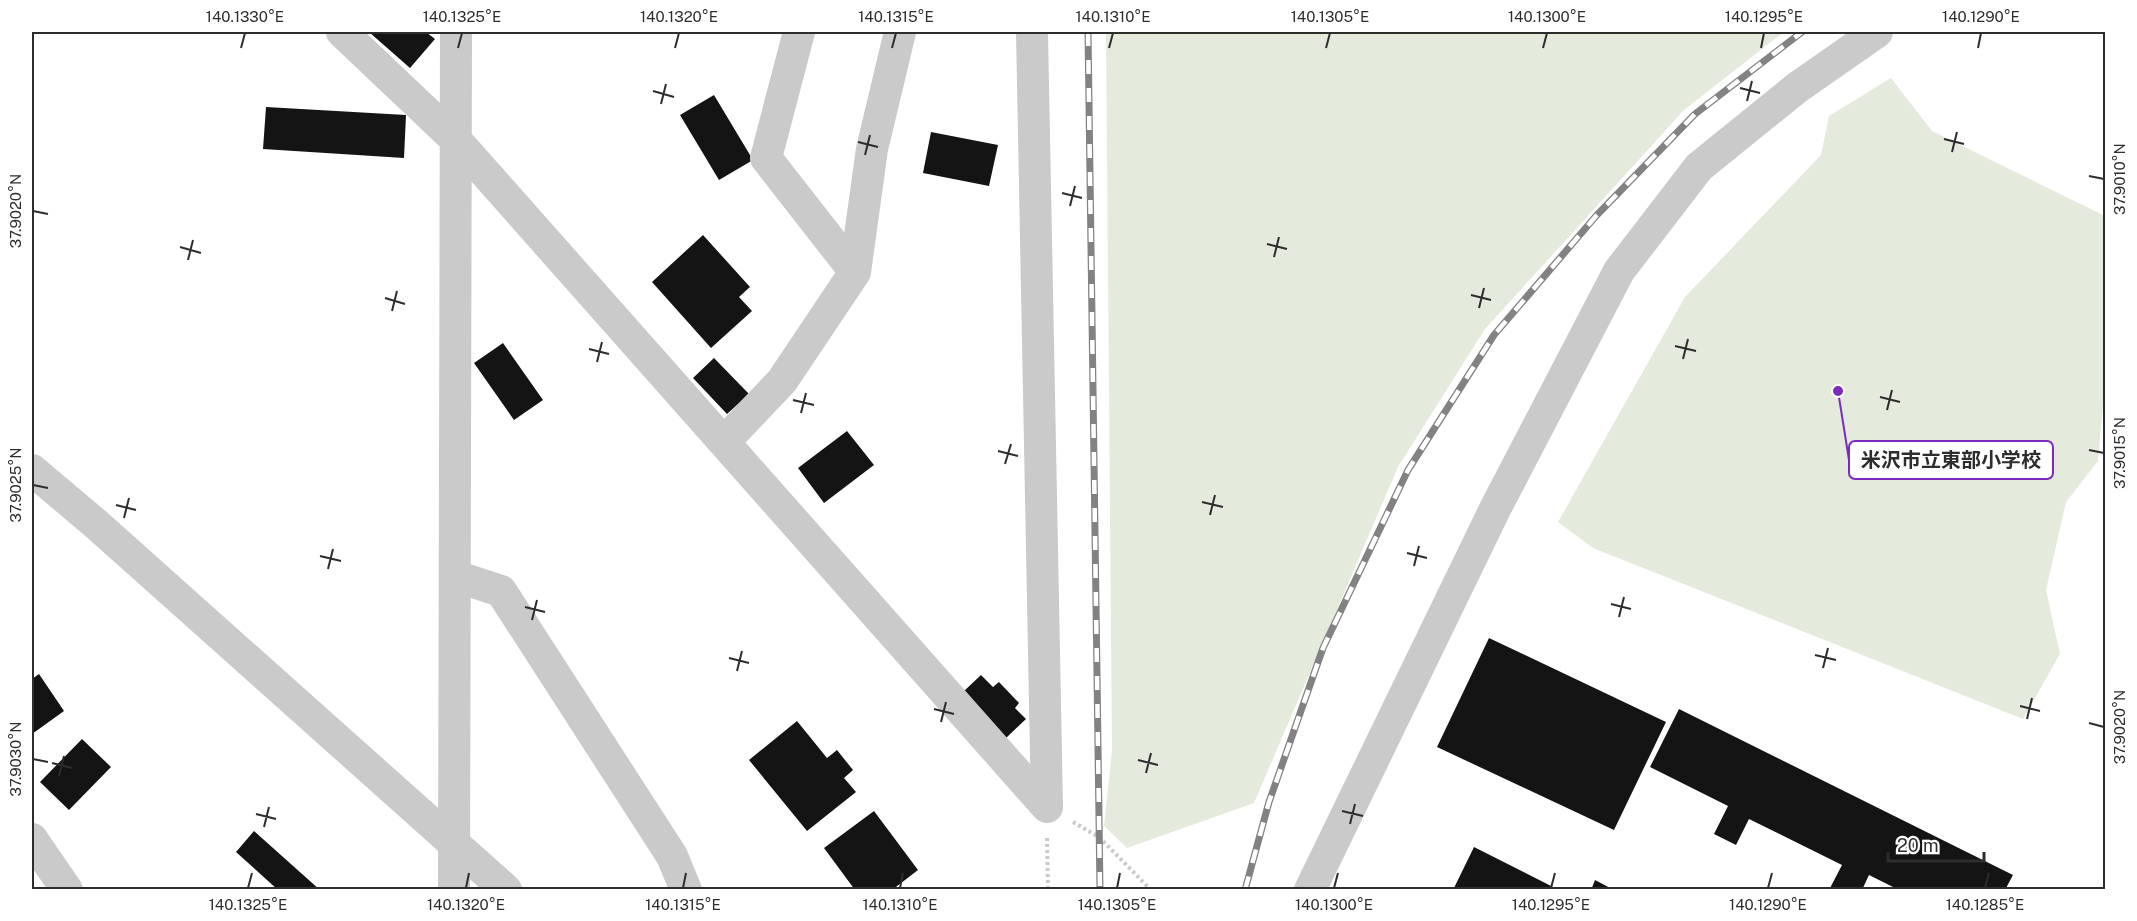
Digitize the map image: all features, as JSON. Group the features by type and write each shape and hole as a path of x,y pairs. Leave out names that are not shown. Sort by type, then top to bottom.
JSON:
{"street":[{"path":"342,32 456,140 1047,807"},
{"path":"454,890 456,32"},
{"path":"799,32 766,158 855,272"},
{"path":"723,442 782,381 855,272 872,149 900,32"},
{"path":"1032,32 1047,807"},
{"path":"1310,890 1495,509 1618,271 1699,167 1798,87 1877,32"},
{"path":"32,470 96,524 454,846 506,890"},
{"path":"455,576 501,591 672,856 686,890"},
{"path":"32,838 67,890"}],"path":[{"path":"1047,807 1048,890"},
{"path":"1047,807 1099,837 1151,890"}],"shaded area":[{"path":"1106,32 1784,32 1684,110 1485,329 1398,467 1254,803 1127,848 1104,826 1112,751"},
{"path":"1891,78 1932,131 2105,216 2106,372 2098,461 2066,502 2046,590 2060,654 2023,719 1593,548 1558,522 1685,297 1821,155 1829,116"}],"building":[{"path":"369,32 426,32 435,39 410,68"},
{"path":"714,95 753,160 719,180 680,115"},
{"path":"266,107 406,115 404,158 263,149"},
{"path":"931,132 998,145 989,186 923,173"},
{"path":"703,235 750,287 739,297 752,311 711,348 652,282"},
{"path":"503,343 543,400 514,420 474,363"},
{"path":"714,358 749,394 727,414 693,378"},
{"path":"847,431 874,465 824,503 798,468"},
{"path":"1489,638 1666,722 1614,830 1437,747"},
{"path":"39,674 64,711 32,734 32,679"},
{"path":"981,675 993,687 999,682 1019,703 1015,708 1026,719 1006,738 963,692"},
{"path":"1679,709 2013,875 2005,890 1899,890 1869,875 1862,890 1829,890 1842,865 1749,819 1736,845 1714,834 1728,806 1650,767"},
{"path":"797,721 827,758 837,750 853,770 844,778 856,792 807,831 749,760"},
{"path":"82,739 111,767 69,810 40,782"},
{"path":"874,811 918,870 892,890 855,890 824,848"},
{"path":"254,831 320,890 278,890 236,852"},
{"path":"1474,847 1559,890 1453,890"},
{"path":"1595,880 1614,890 1591,890"}],"railway":[{"path":"1088,32 1100,890"},
{"path":"1245,890 1269,802 1323,648 1408,470 1494,335 1596,216 1695,114 1802,32"}],"place":[{"name":"米沢市立東部小学校","path":"1838,391"}]}
